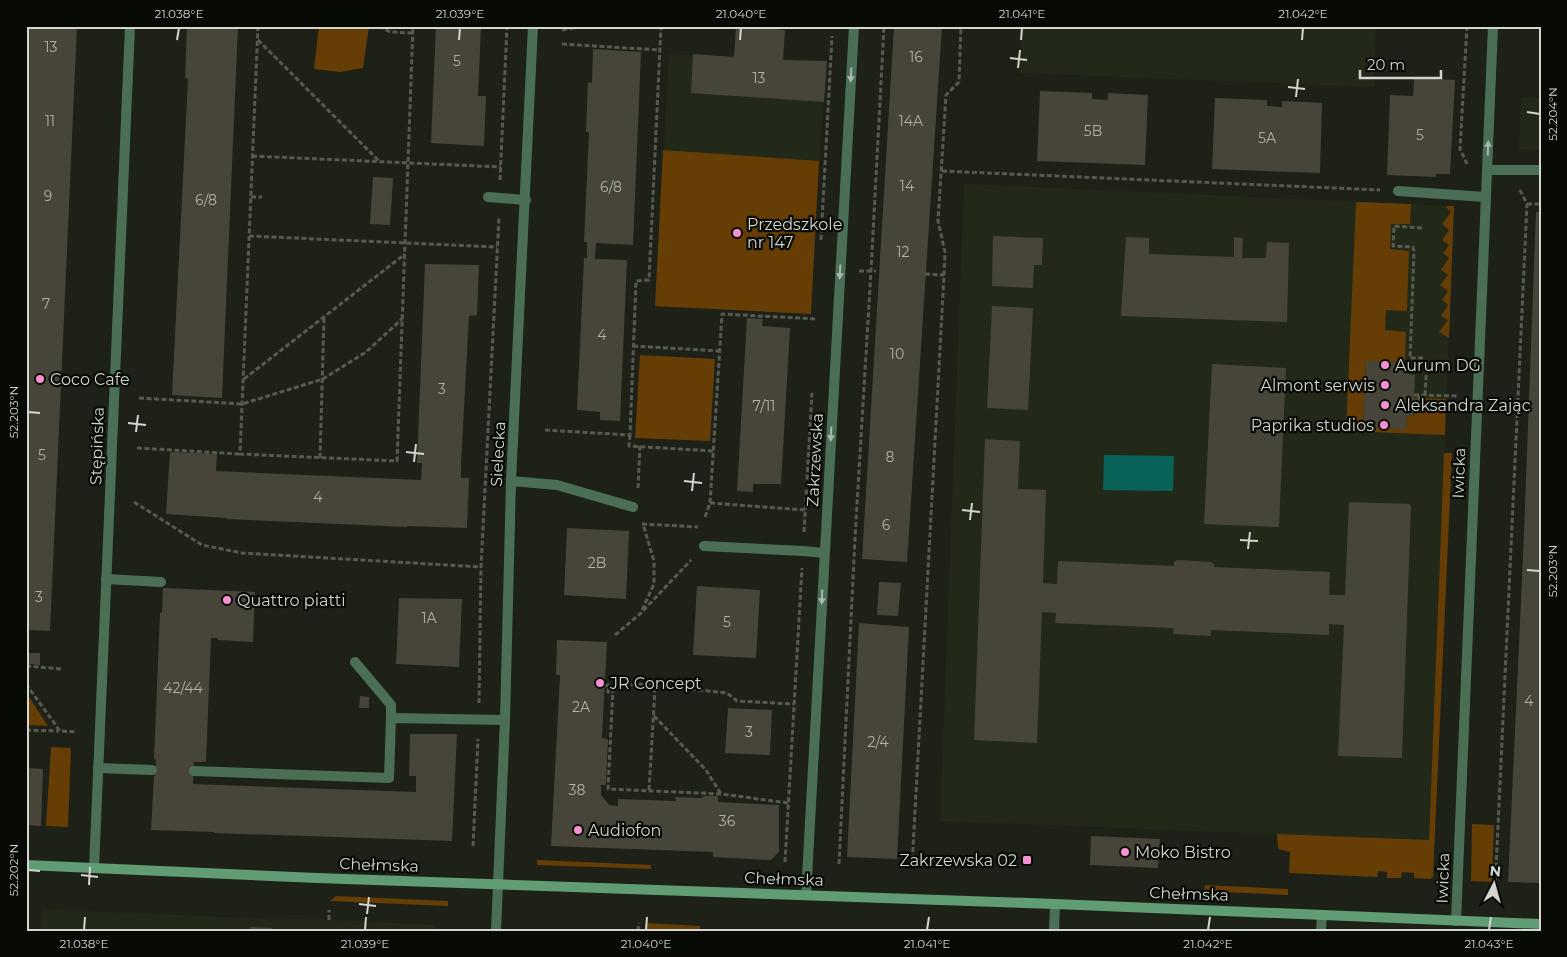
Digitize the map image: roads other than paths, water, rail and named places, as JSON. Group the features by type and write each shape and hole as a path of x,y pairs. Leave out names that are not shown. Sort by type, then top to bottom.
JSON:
{"street":[{"name":"Stępińska","path":"94,868 130,26"},
{"name":"Sielecka","path":"496,931 511,481 533,26"},
{"name":"Zakrzewska","path":"806,895 854,26"},
{"name":"Iwicka","path":"1456,921 1493,26"},
{"path":"1486,170 1541,170"},
{"path":"1398,191 1486,197"},
{"path":"488,198 526,200"},
{"path":"511,481 557,485 633,507"},
{"path":"704,546 803,551 824,554"},
{"path":"106,579 161,582"},
{"path":"194,771 389,778 391,705 355,662"},
{"path":"391,718 504,720"},
{"path":"98,768 152,770"},
{"name":"Chełmska","path":"26,865 1541,924"},
{"path":"1054,931 1055,904"},
{"path":"1322,915 1322,931"}],"water":[{"path":"1104,455 1174,456 1173,491 1103,490"}],"place":[{"name":"Przedszkole nr 147","path":"737,233"},
{"name":"Aurum DG","path":"1385,365"},
{"name":"Coco Cafe","path":"40,379"},
{"name":"Almont serwis","path":"1385,385"},
{"name":"Aleksandra Zając","path":"1385,405"},
{"name":"Paprika studios","path":"1384,425"},
{"name":"Quattro piatti","path":"227,600"},
{"name":"JR Concept","path":"600,683"},
{"name":"Audiofon","path":"578,830"},
{"name":"Moko Bistro","path":"1125,852"},
{"name":"Zakrzewska 02","path":"1027,860"}]}
